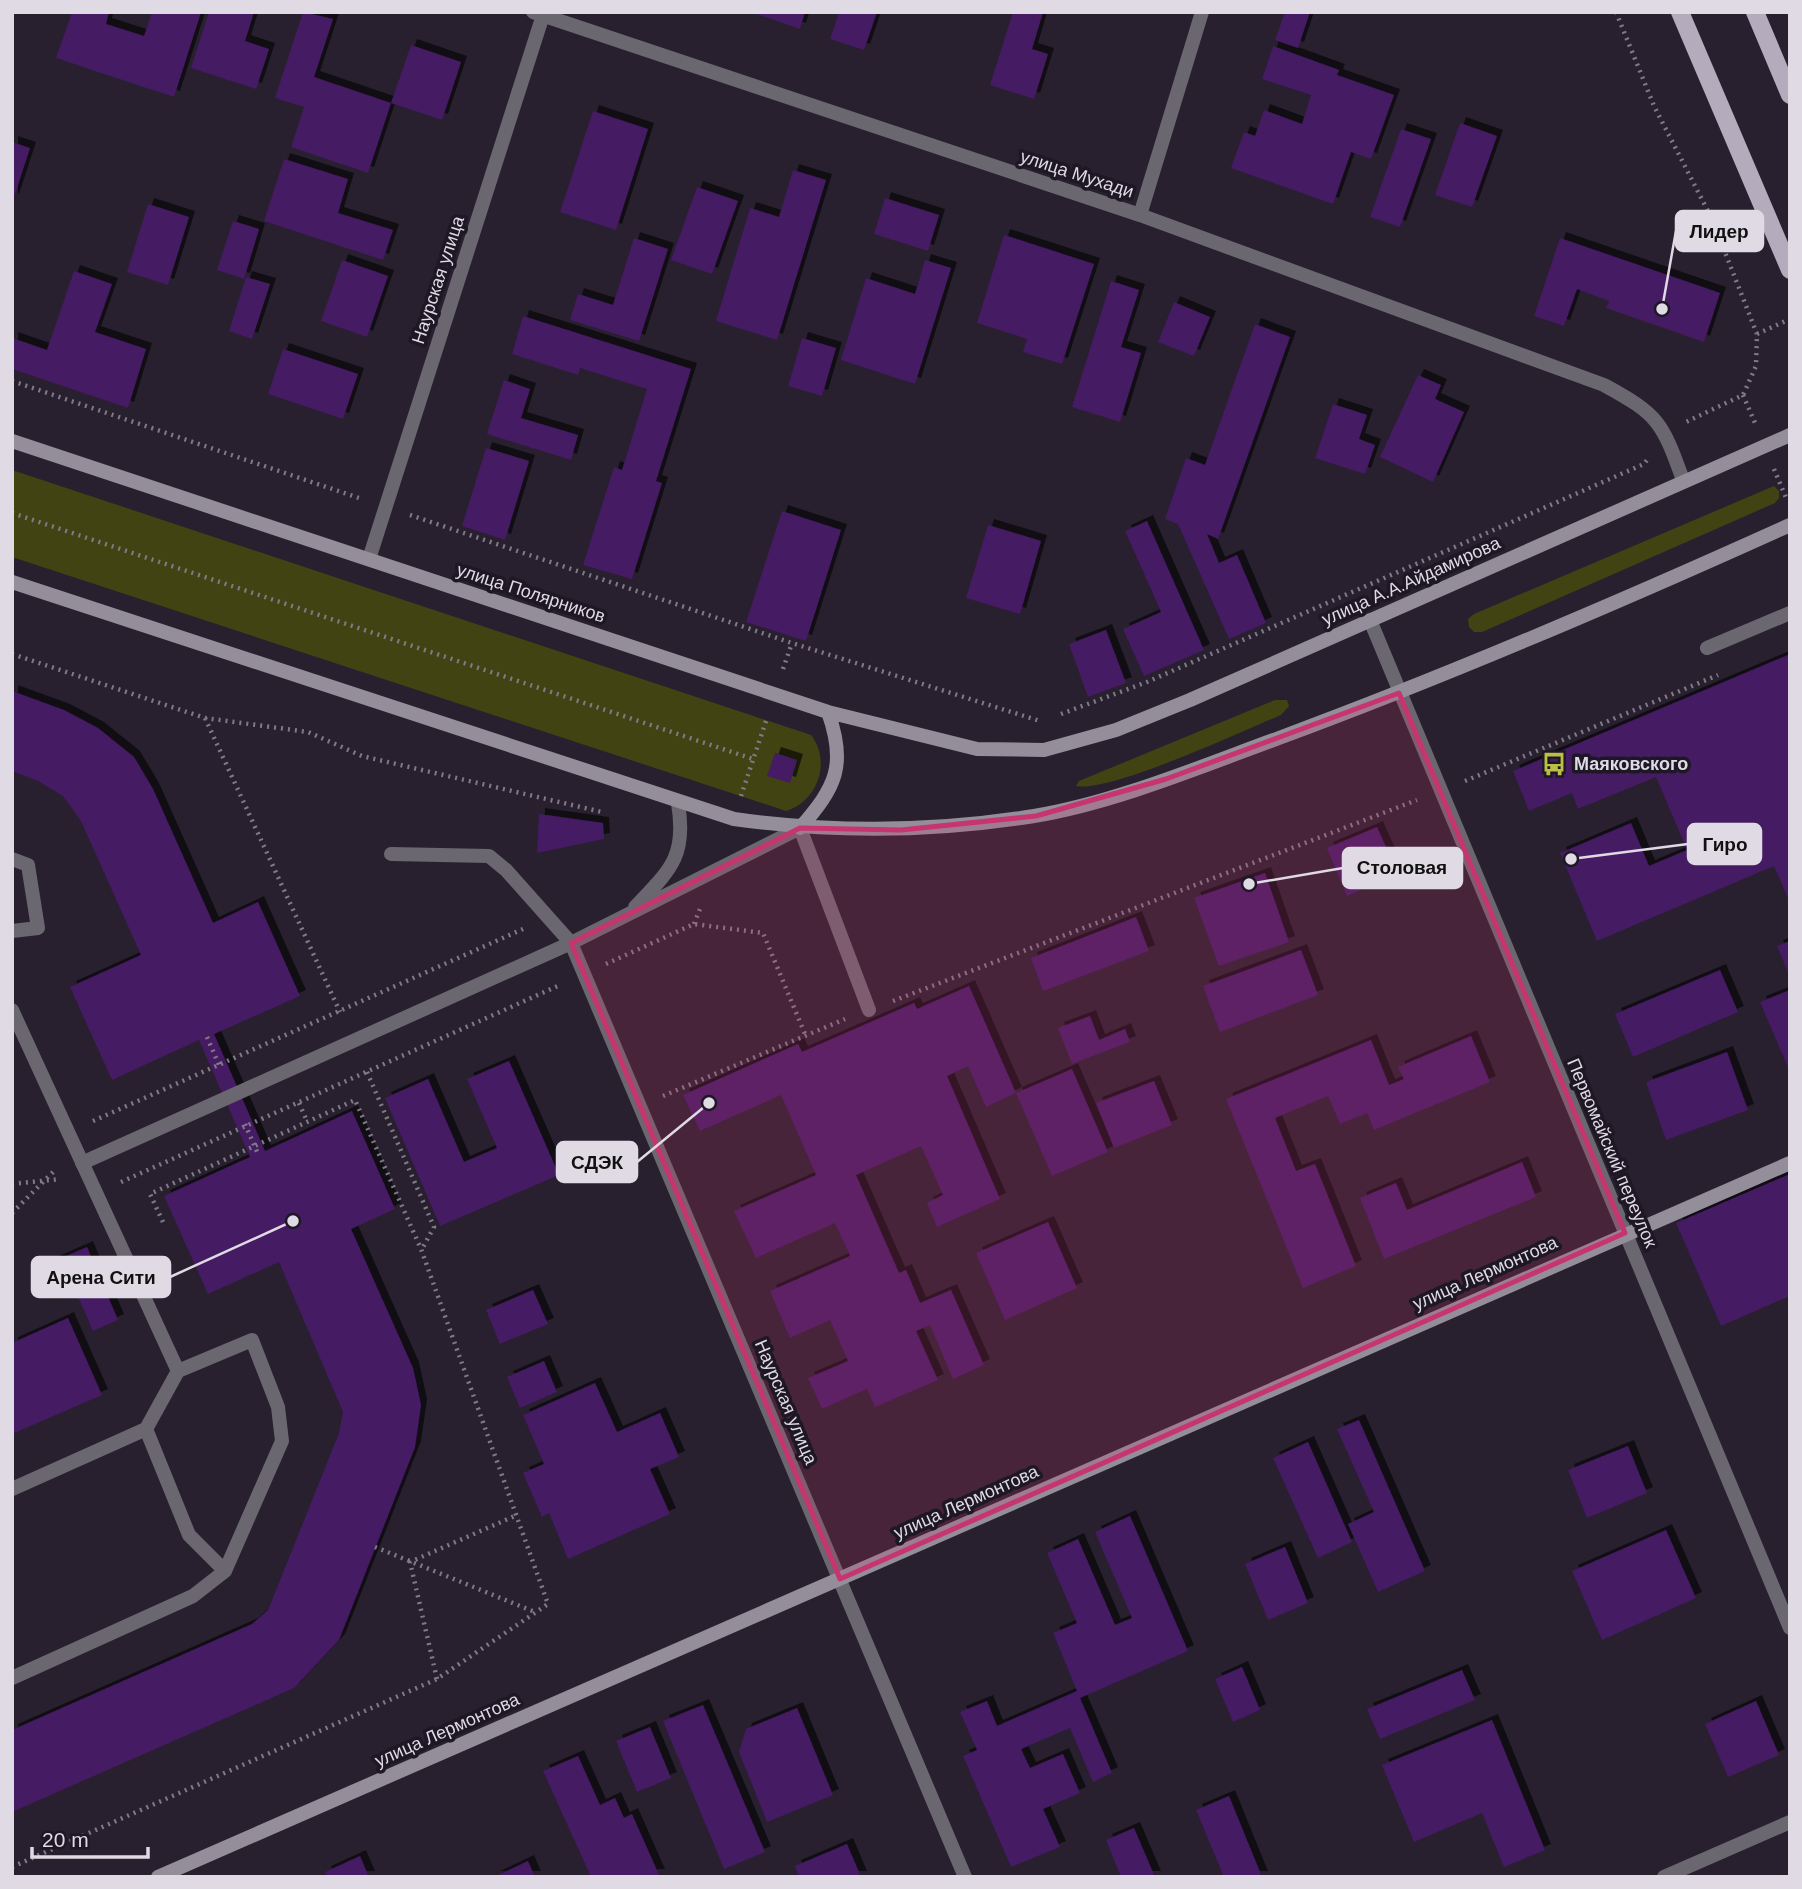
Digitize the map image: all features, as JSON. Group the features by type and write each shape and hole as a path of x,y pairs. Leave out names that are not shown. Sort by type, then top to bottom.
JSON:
{"main road":[{"path":"1680,12 1790,270"},
{"path":"1755,12 1790,95"},
{"name":"улица А.А.Айдамирова","path":"1044,750 1116,730 1790,435"},
{"name":"улица Полярников","path":"12,441 828,712 977,749 1044,750"},
{"path":"12,582 678,803 734,819 800,828 901,830 1036,816 1166,779 1399,693 1790,525"},
{"path":"800,828 830,790 839,766 836,734 828,712"},
{"name":"улица Лермонтова","path":"158,1877 1790,1163"}],"street":[{"path":"1140,215 1202,12"},
{"name":"улица Мухади","path":"540,13 1140,215 1604,385 1642,406 1665,431"},
{"name":"Наурская улица","path":"369,559 540,13"},
{"path":"1665,431 1684,480"},
{"path":"1707,648 1790,613"},
{"name":"Первомайский переулок","path":"1370,620 1790,1628"},
{"path":"627,915 670,870 683,834 678,803"},
{"path":"82,1163 571,943 800,828 869,1010"},
{"name":"Наурская улица","path":"391,854 489,856 571,943 965,1877"},
{"path":"12,859 27,865 38,929 12,931"},
{"path":"12,1010 178,1371"},
{"path":"12,1489 145,1429 178,1371 252,1340 278,1407 282,1441 226,1571 193,1596 12,1678"},
{"path":"145,1429 189,1535 226,1571"},
{"path":"1664,1877 1790,1822"}],"path":[{"path":"12,381 792,643 1042,722 1147,682 1644,464 1665,431 1743,396 1756,366 1757,334 1712,219 1654,106 1616,12"},
{"path":"1757,334 1790,319"},
{"path":"12,513 753,759"},
{"path":"734,819 792,643"},
{"path":"12,654 205,718 308,732 362,756 602,812"},
{"path":"640,1106 805,1034 1440,792 1727,671"},
{"path":"205,718 340,1011 434,1227 421,1249"},
{"path":"694,924 713,874"},
{"path":"12,1213 48,1179 87,1124 548,917"},
{"path":"12,1184 48,1179 118,1183 694,924 763,933 805,1034"},
{"path":"12,1867 437,1679 548,1604 421,1249 355,1100 150,1194 163,1222"},
{"path":"410,1562 517,1515"},
{"path":"375,1547 536,1613"},
{"path":"410,1562 437,1679"}],"highlighted area":[{"path":"1399,693 1625,1233 840,1579 571,943 800,828 901,830 1036,816 1166,779"}],"shaded area":[{"path":"12,470 811,735 820,757 818,780 806,799 786,811 12,557"},
{"path":"1774,486 1779,491 1779,498 1775,503 1482,632 1474,632 1469,627 1468,619 1474,614"},
{"path":"1275,700 1287,700 1289,706 1281,715 1238,734 1146,771 1093,786 1076,786 1079,781"}],"building":[{"path":"72,12 109,12 106,24 144,36 152,12 201,12 174,97 56,58"},
{"path":"209,12 254,12 245,41 269,49 256,89 191,68"},
{"path":"303,12 333,19 314,77 391,103 368,173 291,147 304,107 275,98"},
{"path":"751,12 805,12 800,29"},
{"path":"839,12 877,12 864,50 830,39"},
{"path":"1013,12 1043,12 1032,49 1048,54 1034,99 990,85"},
{"path":"1285,12 1310,12 1298,48 1275,40"},
{"path":"411,45 461,62 442,120 391,103"},
{"path":"1273,46 1339,70 1337,75 1394,95 1371,159 1351,152 1333,204 1231,168 1244,132 1255,136 1264,110 1302,124 1311,95 1262,79"},
{"path":"593,111 648,129 616,230 560,212"},
{"path":"1460,123 1497,136 1472,207 1435,195"},
{"path":"1401,129 1431,139 1400,227 1370,217"},
{"path":"12,142 30,148 13,200 12,200"},
{"path":"284,159 348,179 338,213 393,230 383,260 264,221"},
{"path":"793,170 826,180 777,340 716,321 750,208 779,217"},
{"path":"697,187 738,201 712,274 671,260"},
{"path":"885,198 939,215 928,251 874,234"},
{"path":"148,204 189,217 168,285 127,272"},
{"path":"233,221 259,229 244,279 217,270"},
{"path":"1004,235 1094,264 1062,364 1023,352 1027,339 977,323"},
{"path":"634,238 668,249 639,341 570,320 578,294 613,305"},
{"path":"1560,238 1720,293 1704,342 1606,308 1609,301 1577,289 1564,326 1534,316"},
{"path":"342,260 388,276 367,337 321,321"},
{"path":"925,260 951,268 915,384 841,360 866,278 915,294"},
{"path":"74,271 112,284 95,332 146,349 128,408 12,369 12,338 47,350"},
{"path":"246,277 270,284 252,339 229,331"},
{"path":"1111,281 1139,290 1121,347 1141,353 1120,422 1072,407"},
{"path":"1174,302 1210,317 1194,356 1158,342"},
{"path":"523,316 691,369 656,481 662,483 632,579 583,565 614,467 622,470 647,389 580,368 578,375 512,354"},
{"path":"1255,324 1290,337 1218,539 1207,534 1219,563 1237,555 1266,623 1229,639 1178,524 1165,519 1186,458 1205,465"},
{"path":"802,338 836,348 822,396 788,386"},
{"path":"283,349 358,374 343,419 268,394"},
{"path":"1418,375 1441,385 1435,399 1464,412 1433,482 1380,457"},
{"path":"504,380 530,389 521,418 578,435 571,460 487,434"},
{"path":"1333,404 1367,415 1359,439 1375,445 1365,474 1315,458"},
{"path":"486,448 529,461 505,540 462,526"},
{"path":"782,511 841,530 806,641 746,622"},
{"path":"1147,521 1204,650 1144,676 1123,629 1161,612 1125,531"},
{"path":"988,525 1041,541 1020,614 966,598"},
{"path":"1106,630 1126,683 1088,697 1069,644"},
{"path":"1788,655 1790,903 1774,866 1597,941 1560,853 1631,823 1649,866 1687,850 1656,777 1578,809 1572,793 1529,811 1513,771"},
{"path":"12,691 64,710 98,728 134,757 153,789 213,923 258,902 300,996 214,1034 265,1151 352,1111 395,1209 351,1229 413,1368 421,1405 415,1447 339,1640 294,1688 12,1812 12,1730 252,1624 268,1610 339,1433 343,1412 279,1262 208,1294 164,1196 250,1157 199,1040 112,1080 70,987 141,955 81,821 63,796 38,781 12,771"},
{"path":"775,753 797,760 790,783 767,776"},
{"path":"539,814 603,823 604,839 537,853"},
{"path":"1377,827 1398,874 1347,896 1327,848"},
{"path":"1265,873 1289,942 1219,966 1194,898"},
{"path":"1136,917 1149,951 1043,991 1031,958"},
{"path":"1790,941 1790,977 1777,946"},
{"path":"1301,950 1318,995 1220,1032 1203,986"},
{"path":"1720,970 1738,1012 1633,1057 1615,1014"},
{"path":"969,986 1016,1093 986,1107 968,1066 947,1076 1000,1199 937,1227 927,1203 943,1195 921,1146 856,1175 899,1273 906,1270 920,1303 951,1290 984,1365 953,1379 930,1325 916,1331 938,1380 875,1407 867,1389 822,1409 808,1378 848,1361 830,1320 790,1338 770,1291 850,1256 835,1223 756,1258 734,1211 816,1175 781,1095 700,1131 683,1095 798,1044 802,1052 914,1003 917,1009"},
{"path":"1790,990 1790,1072 1760,1002"},
{"path":"1090,1016 1099,1040 1125,1029 1130,1042 1072,1064 1058,1028"},
{"path":"1471,1036 1490,1082 1374,1130 1367,1113 1340,1124 1328,1096 1275,1118 1296,1171 1315,1164 1356,1266 1303,1288 1226,1099 1371,1040 1389,1085 1404,1079 1398,1067"},
{"path":"1727,1052 1748,1110 1666,1140 1646,1082"},
{"path":"509,1061 559,1175 440,1226 385,1098 428,1079 464,1162 497,1148 467,1079"},
{"path":"1072,1069 1108,1152 1052,1176 1016,1093"},
{"path":"1154,1081 1172,1125 1114,1148 1096,1103"},
{"path":"1522,1162 1536,1197 1384,1259 1360,1198 1396,1183 1407,1210"},
{"path":"1790,1174 1790,1296 1721,1326 1676,1223"},
{"path":"1048,1222 1077,1288 1005,1320 976,1253"},
{"path":"87,1247 118,1320 93,1331 75,1290 62,1295 48,1264"},
{"path":"533,1290 548,1324 500,1344 486,1310"},
{"path":"68,1318 102,1395 12,1434 12,1343"},
{"path":"544,1361 557,1392 520,1408 507,1377"},
{"path":"595,1383 617,1432 660,1413 679,1457 650,1469 670,1514 568,1559 549,1513 542,1517 523,1473 544,1464 523,1415"},
{"path":"1359,1420 1425,1571 1378,1592 1348,1524 1374,1512 1337,1429"},
{"path":"1308,1442 1352,1542 1318,1558 1273,1458"},
{"path":"1628,1446 1647,1493 1587,1518 1568,1470"},
{"path":"1130,1516 1188,1651 1080,1698 1112,1773 1093,1782 1070,1728 1021,1749 1030,1768 1063,1754 1080,1793 1043,1809 1060,1847 1011,1867 963,1756 977,1750 960,1712 987,1701 997,1726 1077,1691 1053,1633 1077,1623 1047,1553 1078,1539 1115,1625 1132,1618 1095,1532"},
{"path":"1666,1530 1696,1598 1602,1640 1572,1571"},
{"path":"1285,1547 1308,1603 1268,1620 1245,1564"},
{"path":"1242,1667 1260,1710 1233,1722 1215,1679"},
{"path":"1462,1670 1475,1700 1380,1739 1367,1709"},
{"path":"1756,1701 1779,1755 1728,1777 1705,1724"},
{"path":"703,1705 765,1852 724,1869 663,1721"},
{"path":"797,1708 833,1795 767,1822 739,1752 746,1729"},
{"path":"1492,1720 1545,1850 1504,1867 1482,1813 1414,1842 1382,1765"},
{"path":"650,1727 671,1778 637,1792 616,1741"},
{"path":"578,1756 600,1805 615,1798 624,1818 632,1814 659,1875 591,1877 543,1771"},
{"path":"1229,1796 1262,1877 1224,1877 1196,1810"},
{"path":"1134,1828 1155,1877 1121,1877 1106,1840"},
{"path":"847,1844 861,1877 799,1877 795,1866"},
{"path":"360,1856 369,1877 327,1877 325,1872"},
{"path":"528,1861 535,1877 494,1877"}],"place":[{"name":"Лидер","path":"1662,309"},
{"name":"Маяковского","path":"1554,764"},
{"name":"Гиро","path":"1571,859"},
{"name":"Столовая","path":"1249,884"},
{"name":"СДЭК","path":"709,1103"},
{"name":"Арена Сити","path":"293,1221"}]}
